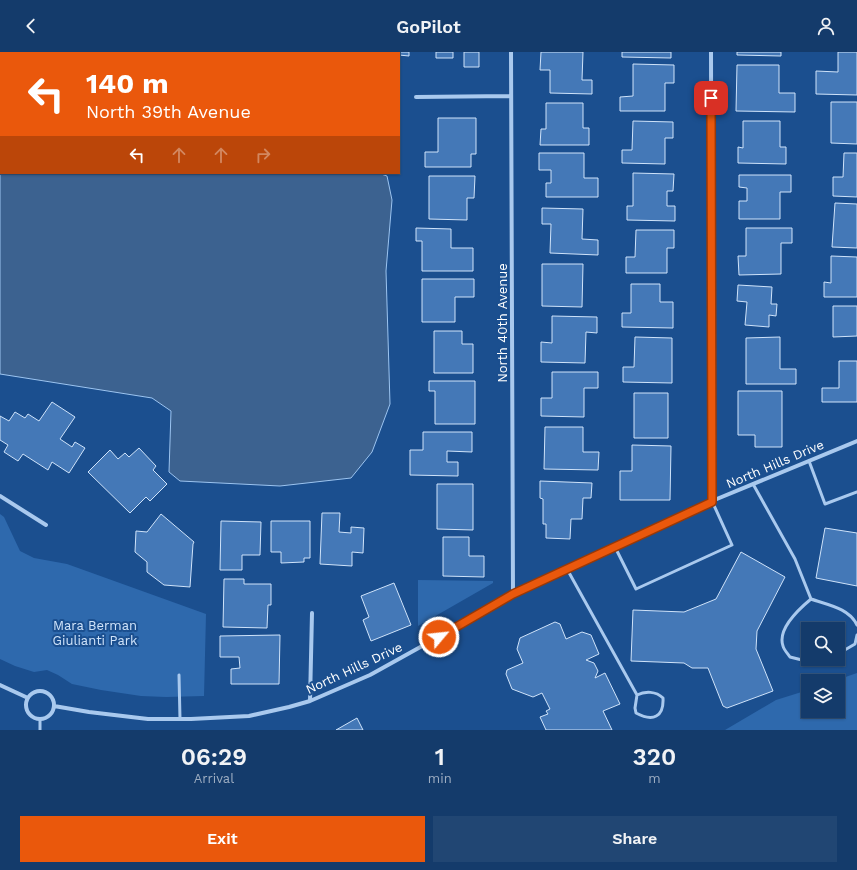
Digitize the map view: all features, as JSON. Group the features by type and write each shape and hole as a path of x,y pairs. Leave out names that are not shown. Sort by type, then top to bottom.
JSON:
{"street":[{"name":"North 40th Avenue","path":"512,52 513,594"},
{"path":"711,52 712,502"},
{"path":"416,97 511,96"},
{"name":"North Hills Drive","path":"54,706 148,719 249,716 289,707 310,700 370,675 513,594 712,502 857,441"},
{"path":"0,496 46,525"},
{"path":"310,700 312,613"},
{"path":"0,685 28,698"},
{"path":"35,692 44,692 51,697 54,706 53,710 48,716 40,718 35,718 28,712 26,707 28,698 35,692"}],"lane":[{"path":"809,461 825,504 857,492"},
{"path":"753,484 795,558 811,599"},
{"path":"615,547 636,589 732,545 712,502"},
{"path":"567,569 637,695 635,708 636,713 648,718 659,715 663,709 663,698 660,695 642,692 637,695"},
{"path":"811,599 841,609 854,618 857,625"},
{"path":"801,660 790,657 782,646 783,632 801,607 811,599"},
{"path":"845,650 855,644 857,635"},
{"path":"179,675 180,719"},
{"path":"40,718 40,730"}],"green space":[{"name":"Mara Berman Giulianti Park","path":"0,514 4,517 20,551 34,558 67,564 206,614 204,696 141,696 101,690 72,684 47,670 34,672 0,659"},
{"path":"418,580 493,581 493,583 418,626"},
{"path":"857,673 857,730 725,730 776,700 801,692 801,718 845,718 845,677"}],"shaded area":[{"path":"0,174 381,174 387,176 392,200 386,271 390,404 372,452 351,478 280,486 180,481 169,472 171,411 152,398 0,374"}],"building":[{"path":"400,52 409,52 409,56 400,55"},
{"path":"436,52 453,52 453,58 436,58"},
{"path":"464,52 479,52 479,67 464,67"},
{"path":"541,52 583,52 582,80 592,80 592,94 550,93 550,70 540,70"},
{"path":"622,52 671,52 671,58 622,57"},
{"path":"737,52 781,52 781,56 737,55"},
{"path":"838,52 857,52 857,95 816,94 816,71 838,72"},
{"path":"633,64 674,65 674,83 665,83 665,111 620,111 620,97 633,96"},
{"path":"737,65 779,65 779,93 795,93 795,112 736,111"},
{"path":"831,102 857,102 857,144 831,143"},
{"path":"546,103 583,103 583,128 589,128 589,145 540,145 541,129 546,129"},
{"path":"438,118 476,118 476,154 471,154 471,167 425,167 425,152 438,152"},
{"path":"633,121 673,122 673,138 665,138 665,164 622,163 622,150 632,150"},
{"path":"743,121 780,121 780,147 786,147 786,164 738,163 738,147 743,148"},
{"path":"539,153 584,153 584,178 598,178 598,197 546,197 546,183 551,183 551,170 539,170"},
{"path":"844,153 857,153 857,197 833,196 833,177 843,177"},
{"path":"633,173 674,174 673,191 667,191 667,206 675,206 675,221 627,220 627,206 633,206"},
{"path":"739,175 791,175 791,192 780,192 780,219 739,219 739,201 747,201 747,188 739,187"},
{"path":"429,176 475,176 474,198 467,198 467,220 429,219"},
{"path":"835,203 857,204 857,248 832,247"},
{"path":"542,208 583,209 582,239 598,240 598,255 550,253 551,224 542,224"},
{"path":"416,228 451,229 451,248 473,248 473,271 422,271 422,241 416,241"},
{"path":"746,228 792,228 792,243 781,243 781,274 739,275 738,256 746,256"},
{"path":"636,230 674,230 674,248 667,248 667,273 626,273 626,257 635,257"},
{"path":"831,256 857,257 857,297 824,297 824,282 831,283"},
{"path":"542,264 583,264 582,307 542,306"},
{"path":"422,279 474,279 474,297 455,297 455,322 422,322"},
{"path":"631,284 660,284 660,302 673,302 673,328 622,327 622,313 631,313"},
{"path":"738,285 772,287 771,304 777,304 776,316 769,315 769,327 745,325 747,302 737,301"},
{"path":"833,306 857,306 857,336 833,337"},
{"path":"552,316 597,317 597,333 586,332 585,363 541,362 541,342 552,343"},
{"path":"434,331 462,331 462,344 473,344 473,373 434,373"},
{"path":"635,337 672,338 672,383 623,382 623,367 634,367"},
{"path":"780,337 780,369 796,369 796,384 746,384 746,338"},
{"path":"839,361 857,361 857,402 822,402 822,388 839,388"},
{"path":"552,372 598,372 598,388 584,388 584,417 541,416 541,398 552,398"},
{"path":"429,381 475,381 475,424 435,424 435,391 429,391"},
{"path":"738,391 782,391 782,447 755,447 755,435 738,435"},
{"path":"634,393 668,393 668,438 634,438"},
{"path":"52,402 75,417 60,439 72,447 75,442 85,448 69,473 52,462 48,470 23,454 18,461 4,452 8,445 0,440 0,416 9,421 15,412 25,418 28,414 39,421"},
{"path":"545,427 583,427 583,452 599,452 598,470 544,469"},
{"path":"423,432 472,432 472,452 447,451 447,462 458,462 458,476 410,475 410,450 423,450"},
{"path":"632,445 671,446 670,500 620,500 620,471 632,471"},
{"path":"139,448 156,466 153,470 167,484 150,501 146,497 130,513 88,472 110,450 118,459 125,453 129,457"},
{"path":"540,481 592,483 591,498 583,498 582,519 571,519 570,539 546,538 546,524 543,524 543,499 540,498"},
{"path":"437,484 473,484 473,530 437,529"},
{"path":"322,513 340,513 339,532 351,533 351,527 364,528 363,553 352,552 352,566 320,564"},
{"path":"161,514 194,542 190,587 164,585 147,572 147,562 135,552 136,531 147,532"},
{"path":"221,521 261,522 260,555 242,555 242,570 220,570"},
{"path":"271,521 310,521 310,558 304,558 304,562 281,563 281,552 271,552"},
{"path":"825,528 857,533 857,586 816,578"},
{"path":"443,537 469,537 469,556 484,556 484,577 443,576"},
{"path":"741,552 785,577 757,631 756,649 773,691 727,708 723,706 708,668 692,668 684,663 631,661 633,610 684,612 716,599"},
{"path":"224,579 244,579 244,584 271,584 271,605 268,605 267,628 223,627"},
{"path":"394,583 411,625 371,641 363,620 369,617 361,596"},
{"path":"555,622 560,624 566,639 582,632 591,635 599,654 586,660 594,663 598,671 595,678 605,673 620,704 603,711 612,730 546,730 540,717 548,714 546,711 550,709 542,693 533,697 512,689 506,674 507,670 523,663 517,649 520,638"},
{"path":"280,635 279,684 231,684 231,669 240,668 239,657 220,657 220,636"},
{"path":"357,718 363,730 336,730"}],"route":[{"path":"439,637 513,594 712,502 711,98"}]}
